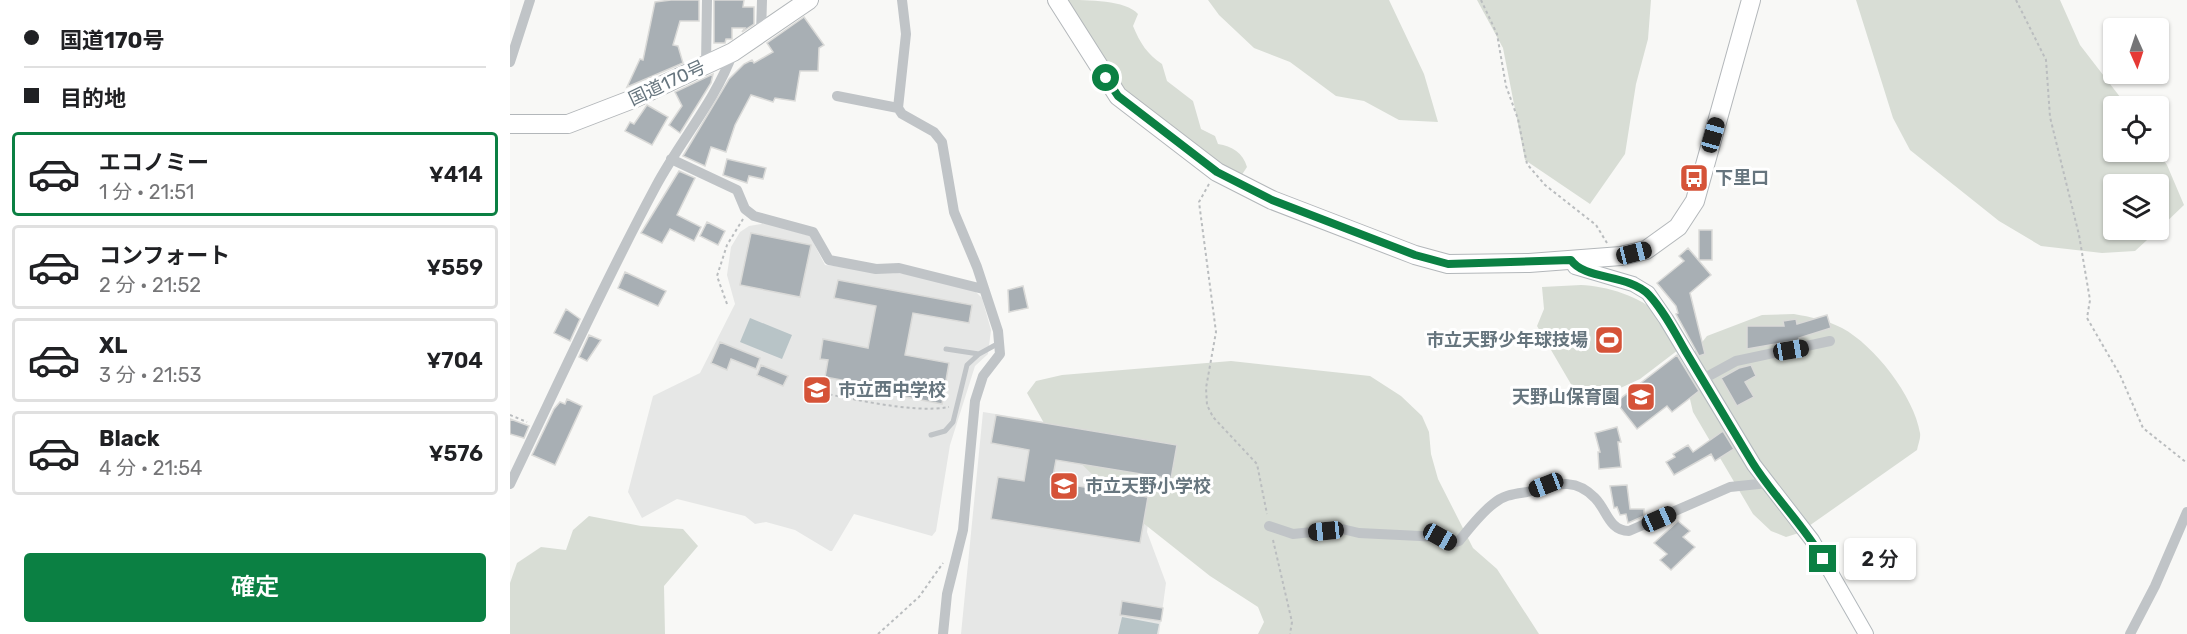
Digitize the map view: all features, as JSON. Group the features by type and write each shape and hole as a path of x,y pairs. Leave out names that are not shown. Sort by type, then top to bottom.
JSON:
{"highway":[{"name":"国道170号","path":"510,124 568,124 670,84 734,52 809,0"},
{"path":"1057,0 1118,96 1217,172 1272,200 1415,255 1448,264 1613,257 1646,250 1678,227 1695,201 1751,0"}],"street":[{"path":"510,62 530,0"},
{"path":"706,64 707,0"},
{"path":"761,34 762,0"},
{"path":"902,0 906,34 898,108 902,114 934,132 942,142 954,212 998,331 1000,354 984,376 975,401 963,530 947,594 943,634"},
{"path":"510,484 670,159 717,86 734,52"},
{"path":"837,96 898,108"},
{"path":"670,159 737,190 750,212 813,232 829,260 876,269 899,268 983,289"},
{"path":"1571,260 1575,267 1624,281 1648,293 1754,465 1812,540 1866,634"},
{"path":"1703,379 1736,361 1830,341"},
{"path":"1269,526 1293,534 1342,529 1359,533 1440,537 1452,543 1459,542 1491,505 1504,496 1546,485 1574,484 1596,499 1614,526 1621,531 1629,531 1731,487 1768,483"},
{"path":"2130,634 2155,586 2187,512"}],"lane":[{"path":"931,435 945,431 953,422 967,365 999,343"},
{"path":"946,349 980,354"}],"path":[{"path":"1481,0 1497,34 1506,86 1518,119 1527,164 1545,185 1596,225 1602,232 1613,257"},
{"path":"2016,0 2046,60 2050,117 2079,235 2090,300 2087,318 2120,375 2144,428 2187,463"},
{"path":"1217,172 1199,202 1216,332 1206,388 1207,405 1213,417 1257,464 1292,622 1290,634"},
{"path":"727,304 717,276 738,224 750,212"},
{"path":"806,390 927,408 958,406"},
{"path":"510,415 537,427"},
{"path":"878,634 919,597 938,567 958,553"}],"shaded area":[{"path":"1065,0 1116,3 1138,14 1133,26 1141,43 1162,64 1167,81 1193,101 1201,129 1215,136 1218,144 1228,146 1240,154 1247,167 1241,176 1235,175 1127,95"},
{"path":"1208,0 1389,0 1424,74 1438,122 1399,120 1364,101 1336,96 1290,62 1254,48 1219,15"},
{"path":"1477,0 1651,0 1648,39 1636,84 1625,154 1590,204 1525,160 1503,48"},
{"path":"1856,0 2060,0 2080,45 2103,75 2103,84 2110,84 2119,96 2103,96 2103,162 2165,162 2184,205 2169,219 2169,174 2103,174 2103,240 2147,240 2135,251 2102,253 2041,246 1999,221 1910,150 1893,118"},
{"name":"市立西中学校","path":"767,223 810,236 825,265 905,274 974,290 982,298 991,330 988,354 975,366 950,445 936,531 932,536 854,514 830,551 795,530 766,522 755,524 745,516 677,499 642,518 628,492 653,396 700,373 735,304 727,275 731,247 740,232 749,226"},
{"name":"市立天野少年球技場","path":"1581,285 1623,293 1652,309 1662,320 1678,350 1640,379 1590,402 1582,403 1537,326 1544,309 1542,287"},
{"path":"1794,314 1836,325 1867,346 1891,373 1910,403 1920,435 1917,450 1799,533 1786,537 1771,531 1753,514 1693,412 1686,382 1687,361 1707,336 1762,315"},
{"path":"750,318 792,335 782,359 740,342"},
{"path":"1231,361 1370,376 1401,396 1422,416 1429,432 1431,454 1438,479 1473,548 1497,569 1539,634 1258,634 1264,622 1258,607 1210,576 1138,519 1049,432 1027,393 1036,381 1062,375"},
{"name":"市立天野小学校","path":"983,412 1158,440 1147,532 1166,583 1159,634 961,634"},
{"path":"589,516 641,526 683,529 698,546 664,586 665,634 510,634 510,583 517,563 541,547 566,550 573,530"},
{"path":"1122,617 1159,624 1157,634 1118,634"}],"building":[{"path":"699,0 699,21 680,21 673,45 678,46 683,63 627,87 640,59 643,60 655,2"},
{"path":"714,0 744,0 743,7 754,7 754,24 742,32 745,28 732,28 732,39 726,39 725,43 714,43"},
{"path":"804,17 824,45 819,48 818,71 800,71 795,101 775,98 773,102 751,95 735,125 726,152 711,147 705,166 683,156 729,79 744,64 752,60 754,63 773,52 767,43"},
{"path":"713,74 711,83 680,133 669,125 682,106 675,92"},
{"path":"647,105 668,117 652,145 625,131 630,122 634,124"},
{"path":"727,159 766,168 763,179 749,176 747,183 723,175"},
{"path":"679,171 695,178 677,215 701,227 694,241 670,229 662,243 641,233"},
{"path":"707,222 725,231 718,245 700,236"},
{"path":"1699,230 1712,230 1712,260 1699,260"},
{"path":"751,233 811,245 800,297 740,285"},
{"path":"1688,248 1711,275 1690,293 1705,354 1699,356 1676,314 1678,313 1676,306 1657,283 1684,261 1679,256"},
{"path":"625,272 666,291 658,306 618,288"},
{"path":"838,280 972,305 969,323 913,313 905,355 949,363 942,404 885,393 886,388 825,377 828,360 820,359 823,339 868,348 876,306 834,298"},
{"path":"1023,286 1028,308 1009,312 1008,290"},
{"path":"566,309 580,319 570,341 554,333"},
{"path":"1827,315 1831,328 1799,338 1799,340 1747,349 1747,326 1784,326 1783,321 1796,319 1797,324"},
{"path":"589,335 601,340 587,361 579,357"},
{"path":"720,342 760,358 756,369 731,359 727,370 711,363"},
{"path":"1677,355 1699,391 1672,412 1667,406 1637,429 1616,402"},
{"path":"761,365 788,376 783,386 757,375"},
{"path":"1751,365 1756,376 1745,382 1754,397 1737,406 1721,378 1739,368"},
{"path":"567,399 582,406 555,465 532,455 554,409 560,402 565,404"},
{"path":"996,415 1177,445 1171,479 1056,460 1052,482 1148,497 1140,543 991,519 998,477 1024,481 1029,450 991,443"},
{"path":"510,419 529,426 524,438 510,434"},
{"path":"1617,427 1621,442 1618,442 1621,467 1599,469 1598,452 1600,452 1595,433"},
{"path":"1723,431 1734,449 1715,461 1711,454 1674,475 1666,462 1675,457 1673,454 1688,445 1693,452"},
{"path":"1627,485 1630,509 1644,509 1644,516 1628,523 1626,514 1620,515 1617,507 1614,508 1610,486"},
{"path":"1678,521 1690,531 1683,537 1695,547 1671,570 1660,560 1667,554 1654,543"},
{"path":"1122,601 1163,608 1161,621 1120,615"}],"place":[{"name":"下里口","path":"1694,178"},
{"name":"市立天野少年球技場","path":"1609,340"},
{"name":"市立西中学校","path":"817,390"},
{"name":"天野山保育園","path":"1641,397"},
{"name":"市立天野小学校","path":"1064,486"}],"route":[{"path":"1106,78 1118,96 1165,134 1217,172 1244,188 1272,200 1415,255 1448,264 1571,260 1575,267 1633,284 1648,293 1754,465 1812,540 1823,559"}]}
